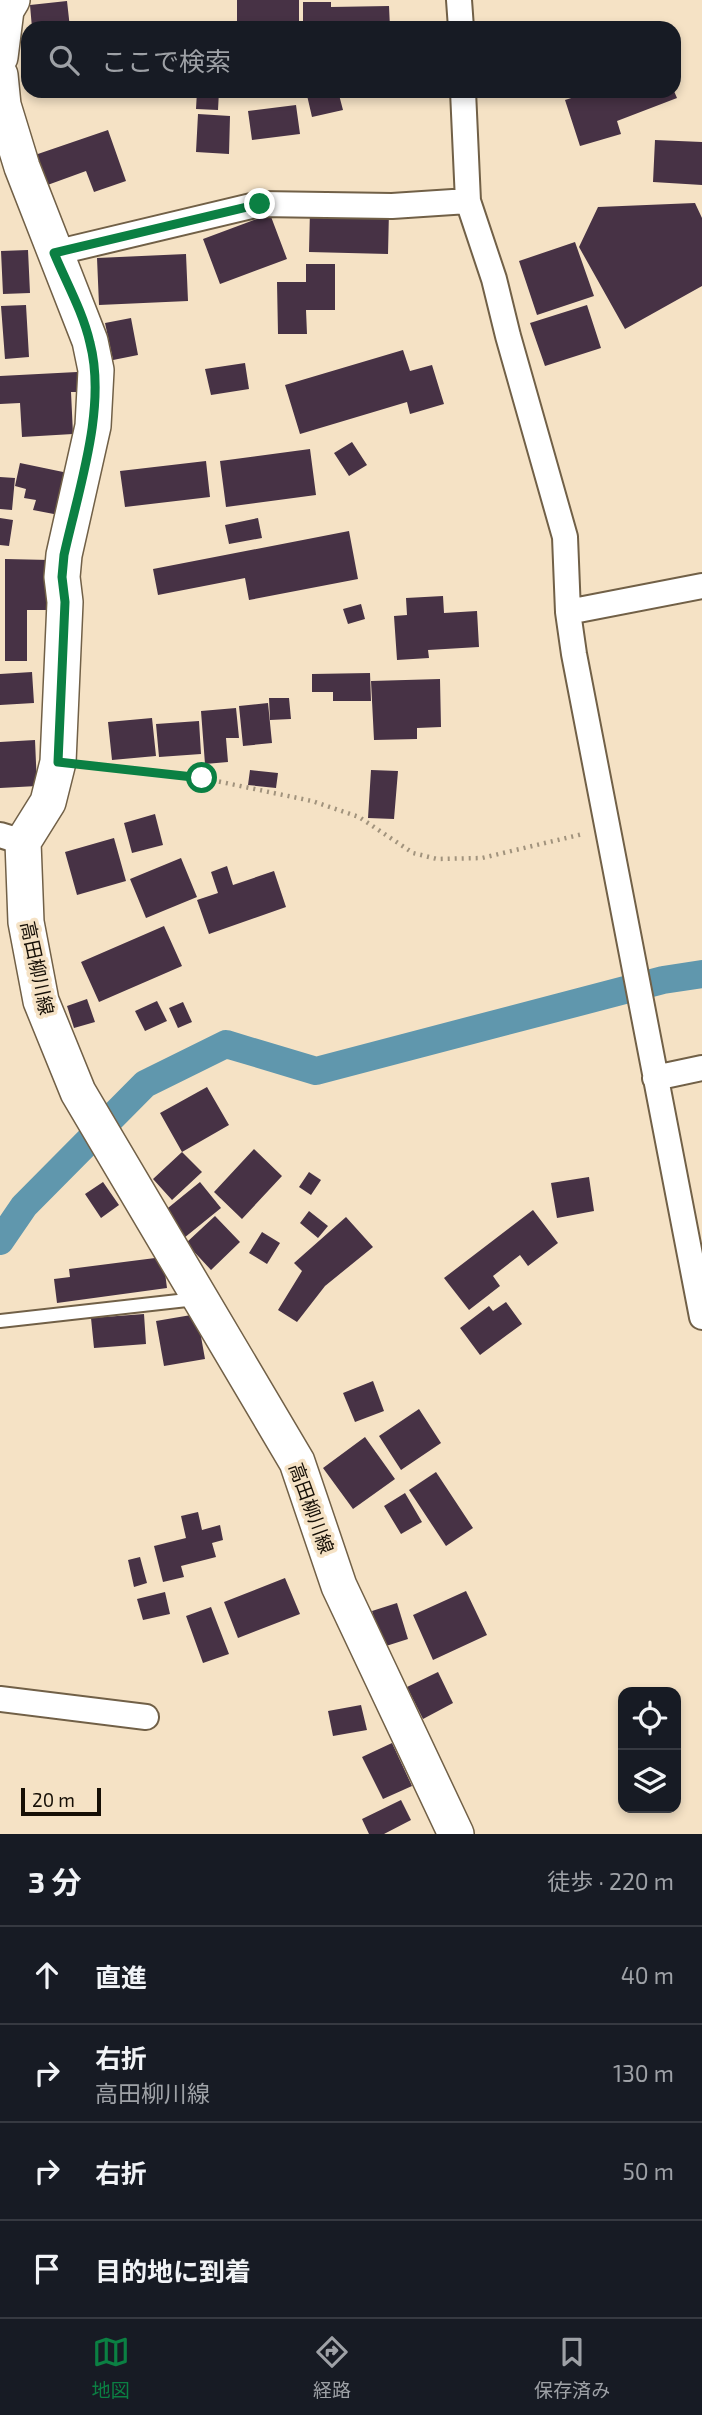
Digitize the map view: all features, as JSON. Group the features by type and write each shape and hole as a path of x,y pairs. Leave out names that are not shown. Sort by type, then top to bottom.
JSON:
{"main road":[{"path":"0,57 6,10 12,0"},
{"name":"高田柳川線","path":"0,75 3,105 22,167 90,341 96,370 93,426 64,555 62,577 65,602 58,762 48,802 11,839 41,1001 78,1092 297,1462 339,1586 456,1834"}],"street":[{"path":"460,0 461,21"},
{"path":"463,98 468,201 494,279 565,537 569,612 654,1078 702,1317"},
{"path":"54,253 260,204 392,206 468,201"},
{"path":"569,612 702,586"},
{"path":"654,1078 702,1068"},
{"path":"0,1699 146,1717"}],"lane":[{"path":"0,1321 200,1298"}],"path":[{"path":"58,762 202,778 312,801 359,817 413,853 437,859 482,858 607,828"}],"building":[{"path":"237,0 299,0 299,21 237,21"},
{"path":"67,1 69,21 31,21 30,5"},
{"path":"303,2 331,2 331,7 389,6 390,21 303,21"},
{"path":"197,98 219,98 218,110 196,109"},
{"path":"308,98 340,98 343,110 312,117"},
{"path":"677,98 617,121 621,134 580,146 565,100"},
{"path":"296,105 300,134 252,140 248,111"},
{"path":"198,114 230,116 229,154 196,152"},
{"path":"108,130 126,181 94,192 86,171 42,187 32,156"},
{"path":"655,140 702,142 702,185 653,182"},
{"path":"695,203 702,218 702,286 625,329 579,247 598,207"},
{"path":"310,210 389,211 388,254 309,252"},
{"path":"270,214 287,259 220,284 203,239"},
{"path":"575,242 594,296 537,315 519,261"},
{"path":"28,250 30,293 3,294 1,251"},
{"path":"186,254 188,301 99,305 97,258"},
{"path":"306,264 335,264 335,310 306,310 307,334 278,334 277,282 306,282"},
{"path":"26,305 29,357 5,359 1,306"},
{"path":"587,305 601,348 545,366 530,323"},
{"path":"131,318 138,355 113,360 105,323"},
{"path":"403,350 410,371 432,365 444,404 410,414 407,402 300,434 285,385"},
{"path":"245,363 249,389 211,395 205,369"},
{"path":"77,372 78,392 71,392 73,434 22,437 20,403 0,404 0,376"},
{"path":"352,442 367,465 349,476 334,453"},
{"path":"310,449 316,495 226,507 220,461"},
{"path":"206,461 210,497 125,507 120,471"},
{"path":"20,463 68,473 59,515 33,510 36,500 24,498 26,489 15,486"},
{"path":"0,477 15,478 12,510 0,509"},
{"path":"0,518 13,520 9,546 0,545"},
{"path":"258,518 262,538 229,544 225,525"},
{"path":"349,531 358,579 249,600 245,578 158,595 153,569"},
{"path":"5,559 50,560 49,610 27,610 27,661 5,661"},
{"path":"443,596 444,613 477,611 479,647 428,650 429,658 397,660 394,616 407,615 406,598"},
{"path":"361,604 365,619 348,624 343,609"},
{"path":"32,672 34,703 0,705 0,674"},
{"path":"370,673 371,701 333,701 333,692 312,692 312,674"},
{"path":"440,679 441,727 417,728 417,739 374,740 371,681"},
{"path":"269,698 289,698 291,719 270,720"},
{"path":"268,703 272,743 243,746 239,706"},
{"path":"236,708 239,738 226,738 228,762 205,764 201,711"},
{"path":"152,718 156,756 112,760 108,722"},
{"path":"199,721 201,754 159,757 156,724"},
{"path":"35,740 37,786 0,788 0,742"},
{"path":"250,770 278,773 276,788 248,785"},
{"path":"371,770 398,771 394,819 368,818"},
{"path":"155,814 163,845 132,853 124,823"},
{"path":"114,838 126,881 77,895 65,852"},
{"path":"181,858 197,897 146,918 130,879"},
{"path":"227,866 233,885 274,871 286,907 209,934 197,900 218,893 211,872"},
{"path":"164,926 182,966 99,1002 81,962"},
{"path":"87,999 95,1022 74,1028 67,1006"},
{"path":"157,1001 167,1021 145,1031 135,1011"},
{"path":"183,1002 192,1022 178,1028 169,1008"},
{"path":"207,1087 229,1125 182,1152 160,1113"},
{"path":"254,1149 282,1176 242,1219 214,1192"},
{"path":"182,1152 202,1172 172,1200 153,1179"},
{"path":"309,1172 321,1180 311,1195 299,1187"},
{"path":"589,1177 594,1211 557,1218 551,1183"},
{"path":"103,1182 119,1205 101,1218 85,1194"},
{"path":"200,1182 221,1208 184,1238 163,1212"},
{"path":"533,1210 558,1243 528,1266 520,1255 493,1276 500,1286 469,1310 444,1278"},
{"path":"309,1211 328,1226 318,1238 300,1223"},
{"path":"215,1216 240,1242 211,1270 186,1243"},
{"path":"346,1217 373,1247 325,1286 297,1322 278,1310 302,1271 294,1263"},
{"path":"262,1232 280,1243 267,1264 249,1253"},
{"path":"163,1257 167,1288 57,1303 54,1279 70,1277 69,1269"},
{"path":"506,1302 522,1324 480,1355 460,1328 489,1306 493,1311"},
{"path":"144,1314 146,1344 94,1348 91,1318"},
{"path":"197,1314 205,1359 164,1366 156,1321"},
{"path":"373,1381 384,1411 355,1422 343,1393"},
{"path":"419,1409 441,1443 401,1470 379,1436"},
{"path":"365,1437 395,1479 353,1509 323,1468"},
{"path":"436,1472 473,1528 446,1546 409,1490"},
{"path":"405,1493 422,1522 401,1534 384,1506"},
{"path":"198,1512 202,1530 220,1525 223,1540 212,1543 216,1557 181,1566 184,1577 163,1582 154,1546 186,1538 181,1516"},
{"path":"140,1557 147,1583 134,1587 128,1560"},
{"path":"285,1578 300,1614 238,1638 224,1602"},
{"path":"466,1591 487,1635 433,1660 413,1615"},
{"path":"165,1592 170,1614 143,1620 137,1599"},
{"path":"397,1603 408,1639 383,1647 372,1611"},
{"path":"211,1607 229,1654 203,1663 186,1616"},
{"path":"438,1672 453,1703 423,1719 407,1687"},
{"path":"361,1705 367,1730 333,1736 328,1711"},
{"path":"392,1743 412,1786 383,1799 362,1757"},
{"path":"401,1800 411,1820 384,1834 369,1834 362,1819"}],"waterway":[{"path":"0,1241 24,1206 145,1084 226,1044 316,1071 663,980 702,974"}],"route":[{"path":"202,778 58,762 65,602 62,577 64,555 93,426 96,370 90,341 54,253 260,204"}]}
